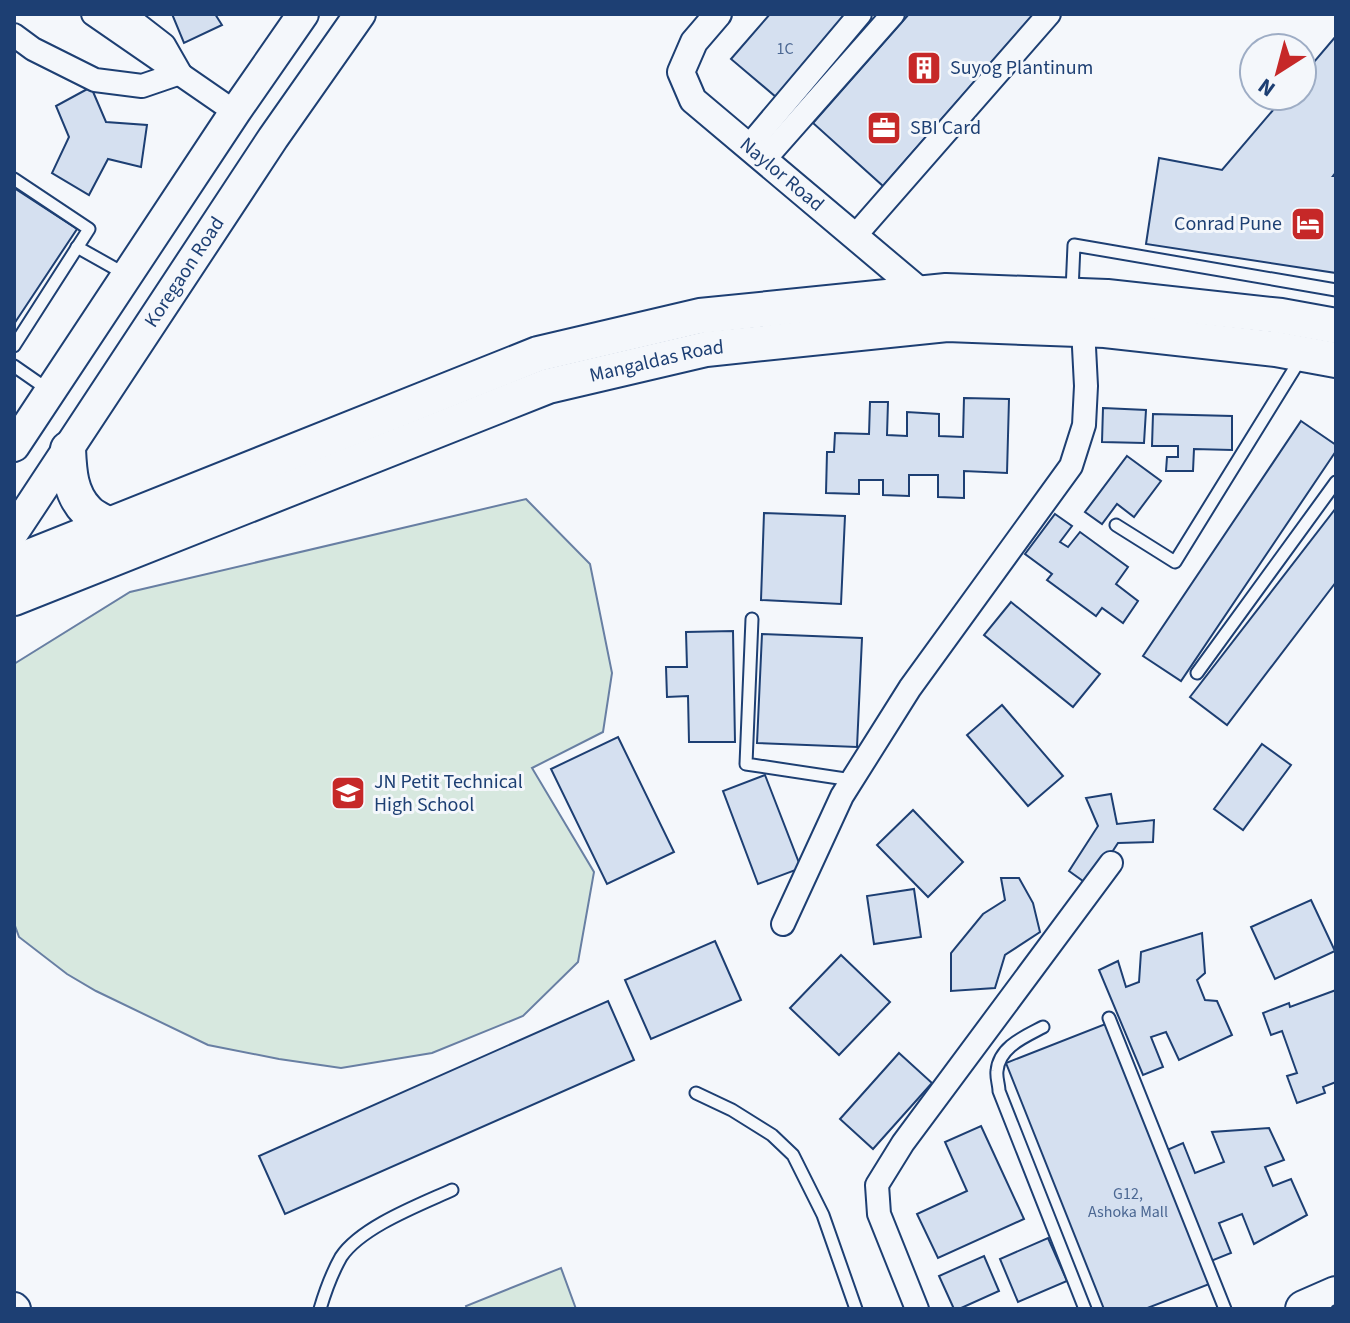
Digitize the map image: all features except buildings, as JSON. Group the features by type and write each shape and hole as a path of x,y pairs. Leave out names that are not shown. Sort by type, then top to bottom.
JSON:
{"highway":[{"path":"1304,1309 1336,1295"}],"main road":[{"path":"14,446 303,14"},
{"name":"Koregaon Road","path":"14,531 273,138 360,14"},
{"name":"Mangaldas Road","path":"14,598 548,386 706,349 924,310 946,291 1107,297 1281,316 1336,326"},
{"name":"Mangaldas Road","path":"14,563 538,354 700,316 924,310 947,324 1083,328 1276,349 1320,357"},
{"path":"68,449 69,472 75,493 87,512 109,525"}],"street":[{"path":"93,14 235,112"},
{"path":"124,14 164,45 180,73"},
{"name":"Naylor Road","path":"718,14 694,42 681,72 693,100 854,237 924,310"},
{"path":"756,153 860,14"},
{"path":"756,153 893,14"},
{"path":"854,237 1049,14"},
{"path":"14,35 33,49 95,80 142,86 180,73"},
{"path":"783,924 852,780 910,688 1071,466 1084,425 1086,386 1083,328"},
{"path":"917,1309 879,1214 877,1185 903,1143 1111,863"}],"lane":[{"path":"14,179 89,229 14,346"},
{"path":"1072,295 1074,245 1336,290"},
{"path":"77,247 127,275"},
{"path":"1116,525 1175,562 1320,357"},
{"path":"14,366 50,391"},
{"path":"1197,673 1336,482"},
{"path":"752,619 746,764 852,780"},
{"path":"1109,1018 1225,1309"},
{"path":"1043,1027 1013,1042 1002,1058 997,1070 999,1091 1085,1309"},
{"path":"696,1093 732,1110 772,1135 793,1155 823,1215 856,1309"},
{"path":"320,1309 342,1256 358,1239 397,1215 452,1190"}],"shaded area":[{"name":"JN Petit Technical High School","path":"526,499 590,564 612,673 603,732 532,768 594,872 578,962 523,1016 432,1053 341,1068 279,1059 208,1045 96,991 67,974 19,937 14,923 14,664 130,592"},
{"path":"561,1268 576,1309 467,1309 466,1306"}],"place":[{"name":"Suyog Plantinum","path":"924,68"},
{"name":"SBI Card","path":"884,128"},
{"name":"Conrad Pune","path":"1308,224"},
{"name":"JN Petit Technical High School","path":"348,793"}]}
